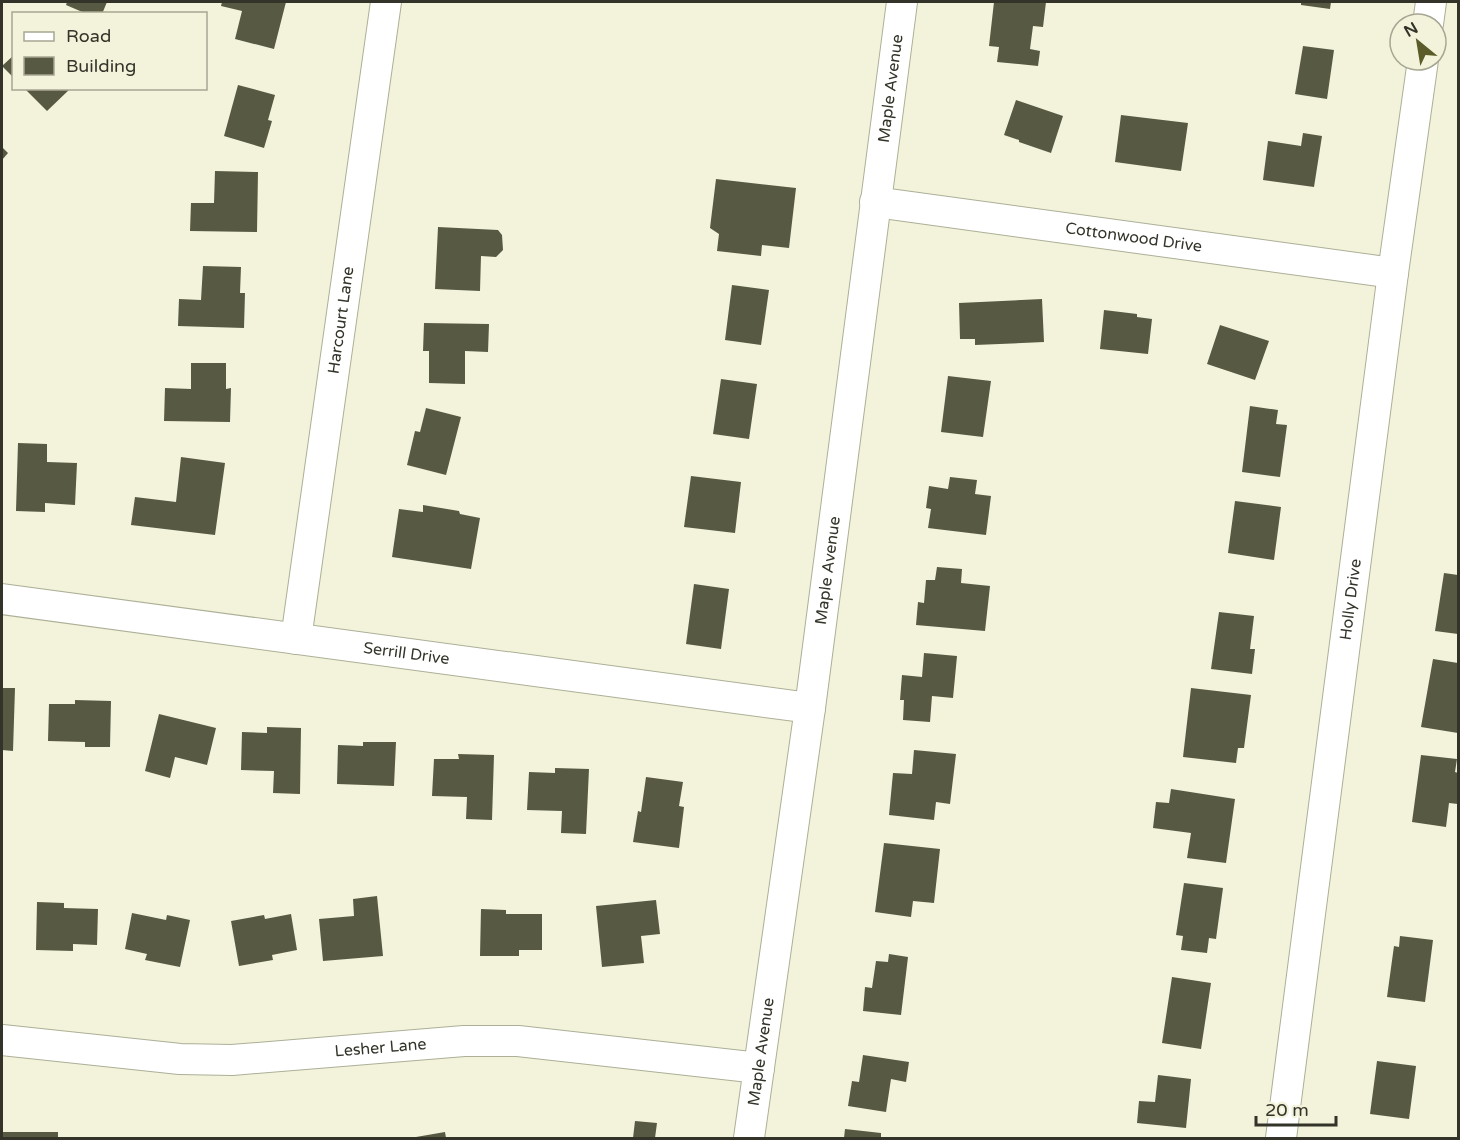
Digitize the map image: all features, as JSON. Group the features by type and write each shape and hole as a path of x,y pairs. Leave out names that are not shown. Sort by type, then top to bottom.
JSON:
{"street":[{"name":"Harcourt Lane","path":"296,639 386,2"},
{"name":"Maple Avenue","path":"749,1138 810,708 902,2"},
{"name":"Holly Drive","path":"1281,1138 1393,273 1421,72"},
{"name":"Cottonwood Drive","path":"875,202 1393,273"},
{"name":"Serrill Drive","path":"2,599 810,708"},
{"name":"Lesher Lane","path":"2,1040 180,1059 232,1060 464,1041 518,1041 759,1068"}],"building":[{"path":"67,2 107,2 103,12 82,12 66,5"},
{"path":"222,2 286,2 274,49 235,39 242,11 221,6"},
{"path":"994,2 1046,2 1043,27 1033,26 1030,49 1040,51 1038,66 997,62 999,47 989,46"},
{"path":"1301,2 1331,2 1330,9 1301,5"},
{"path":"1303,46 1334,50 1327,99 1295,94"},
{"path":"12,57 12,76 2,66"},
{"path":"238,85 275,95 268,120 272,121 264,148 224,136"},
{"path":"26,90 69,90 47,111"},
{"path":"1016,100 1063,116 1051,153 1004,135"},
{"path":"1121,115 1188,123 1181,171 1115,162"},
{"path":"1303,133 1322,136 1314,187 1263,180 1268,141 1301,146"},
{"path":"2,147 8,153 2,160"},
{"path":"215,171 258,172 257,232 190,231 191,203 214,203"},
{"path":"716,179 796,188 789,248 762,245 761,256 717,251 719,234 710,228"},
{"path":"438,227 498,230 502,235 503,250 496,257 481,256 480,291 435,289"},
{"path":"203,266 241,267 240,293 245,293 244,328 178,326 179,299 201,300"},
{"path":"732,285 769,290 761,345 725,340"},
{"path":"1042,299 1044,342 975,345 975,339 960,339 959,303"},
{"path":"1104,310 1137,314 1137,317 1152,319 1148,354 1100,349"},
{"path":"424,323 489,324 488,352 465,351 465,384 429,383 429,351 423,351"},
{"path":"1220,325 1269,341 1255,380 1207,364"},
{"path":"191,363 226,363 226,389 231,388 230,422 164,421 165,388 191,389"},
{"path":"948,376 991,381 983,437 941,432"},
{"path":"721,379 757,384 749,439 713,434"},
{"path":"1250,406 1278,410 1276,424 1287,425 1280,477 1242,472"},
{"path":"426,408 461,417 446,475 407,465 415,431 420,432"},
{"path":"18,443 47,444 47,462 77,463 75,505 45,503 45,512 16,511"},
{"path":"181,457 225,463 215,535 131,525 135,497 176,502"},
{"path":"691,476 741,482 735,533 684,527"},
{"path":"950,477 977,480 975,494 991,496 986,535 928,528 931,509 926,508 929,486 948,489"},
{"path":"1235,501 1281,507 1274,560 1228,553"},
{"path":"423,505 459,511 460,514 480,518 471,569 392,557 399,509 423,512"},
{"path":"937,567 962,569 961,583 990,586 985,631 916,625 918,602 924,603 926,580 935,580"},
{"path":"1444,573 1458,575 1458,634 1435,631"},
{"path":"694,584 729,589 721,649 686,644"},
{"path":"1219,612 1254,616 1250,649 1255,649 1252,674 1211,669"},
{"path":"924,653 957,656 953,698 932,696 930,722 903,720 904,700 900,700 902,675 922,677"},
{"path":"1433,659 1458,663 1458,733 1421,727"},
{"path":"2,688 15,688 13,751 2,750"},
{"path":"1191,688 1251,695 1244,748 1238,748 1236,763 1183,757"},
{"path":"75,700 111,701 110,747 85,747 85,742 48,741 49,704 75,704"},
{"path":"159,714 216,728 207,765 175,757 170,778 145,771"},
{"path":"267,727 301,728 300,794 273,793 274,771 241,770 242,732 267,733"},
{"path":"363,742 396,742 394,786 337,784 338,745 363,746"},
{"path":"914,750 956,754 950,804 936,802 934,820 889,815 893,773 912,774"},
{"path":"458,754 494,755 492,820 466,819 467,797 432,796 434,759 459,759"},
{"path":"1421,755 1457,759 1455,772 1458,773 1458,804 1449,803 1446,827 1412,822"},
{"path":"555,768 589,769 586,834 561,833 562,811 527,810 529,772 555,773"},
{"path":"646,777 683,782 679,806 684,807 679,848 633,842 638,811 641,812"},
{"path":"1171,789 1235,799 1226,863 1187,858 1191,833 1153,828 1156,802 1169,803"},
{"path":"884,843 940,849 934,903 913,901 911,917 875,912"},
{"path":"1184,883 1223,888 1216,939 1209,938 1207,953 1181,950 1183,936 1176,935"},
{"path":"377,896 383,956 323,961 319,919 354,916 353,899"},
{"path":"656,900 660,934 641,936 644,963 602,967 596,906"},
{"path":"37,902 64,903 64,908 98,909 97,945 73,944 73,951 36,950"},
{"path":"481,909 506,910 506,914 542,914 542,950 519,950 519,956 480,956"},
{"path":"132,913 166,920 167,915 190,920 180,967 145,960 147,954 125,949"},
{"path":"291,914 297,950 272,955 273,960 239,966 231,921 264,915 265,919"},
{"path":"1400,936 1433,940 1425,1002 1387,997 1394,946 1399,947"},
{"path":"889,954 908,957 901,1015 863,1011 865,987 872,988 876,961 888,962"},
{"path":"1172,977 1211,983 1201,1049 1162,1043"},
{"path":"863,1055 909,1062 906,1082 891,1079 886,1112 848,1106 852,1081 859,1082"},
{"path":"1377,1061 1416,1066 1409,1119 1370,1114"},
{"path":"1158,1075 1191,1079 1186,1128 1137,1123 1139,1101 1155,1102"},
{"path":"635,1121 657,1123 655,1138 633,1138"},
{"path":"845,1129 881,1133 881,1138 844,1138"},
{"path":"2,1132 58,1132 58,1138 2,1138"},
{"path":"445,1132 446,1138 416,1138 416,1137"}]}
